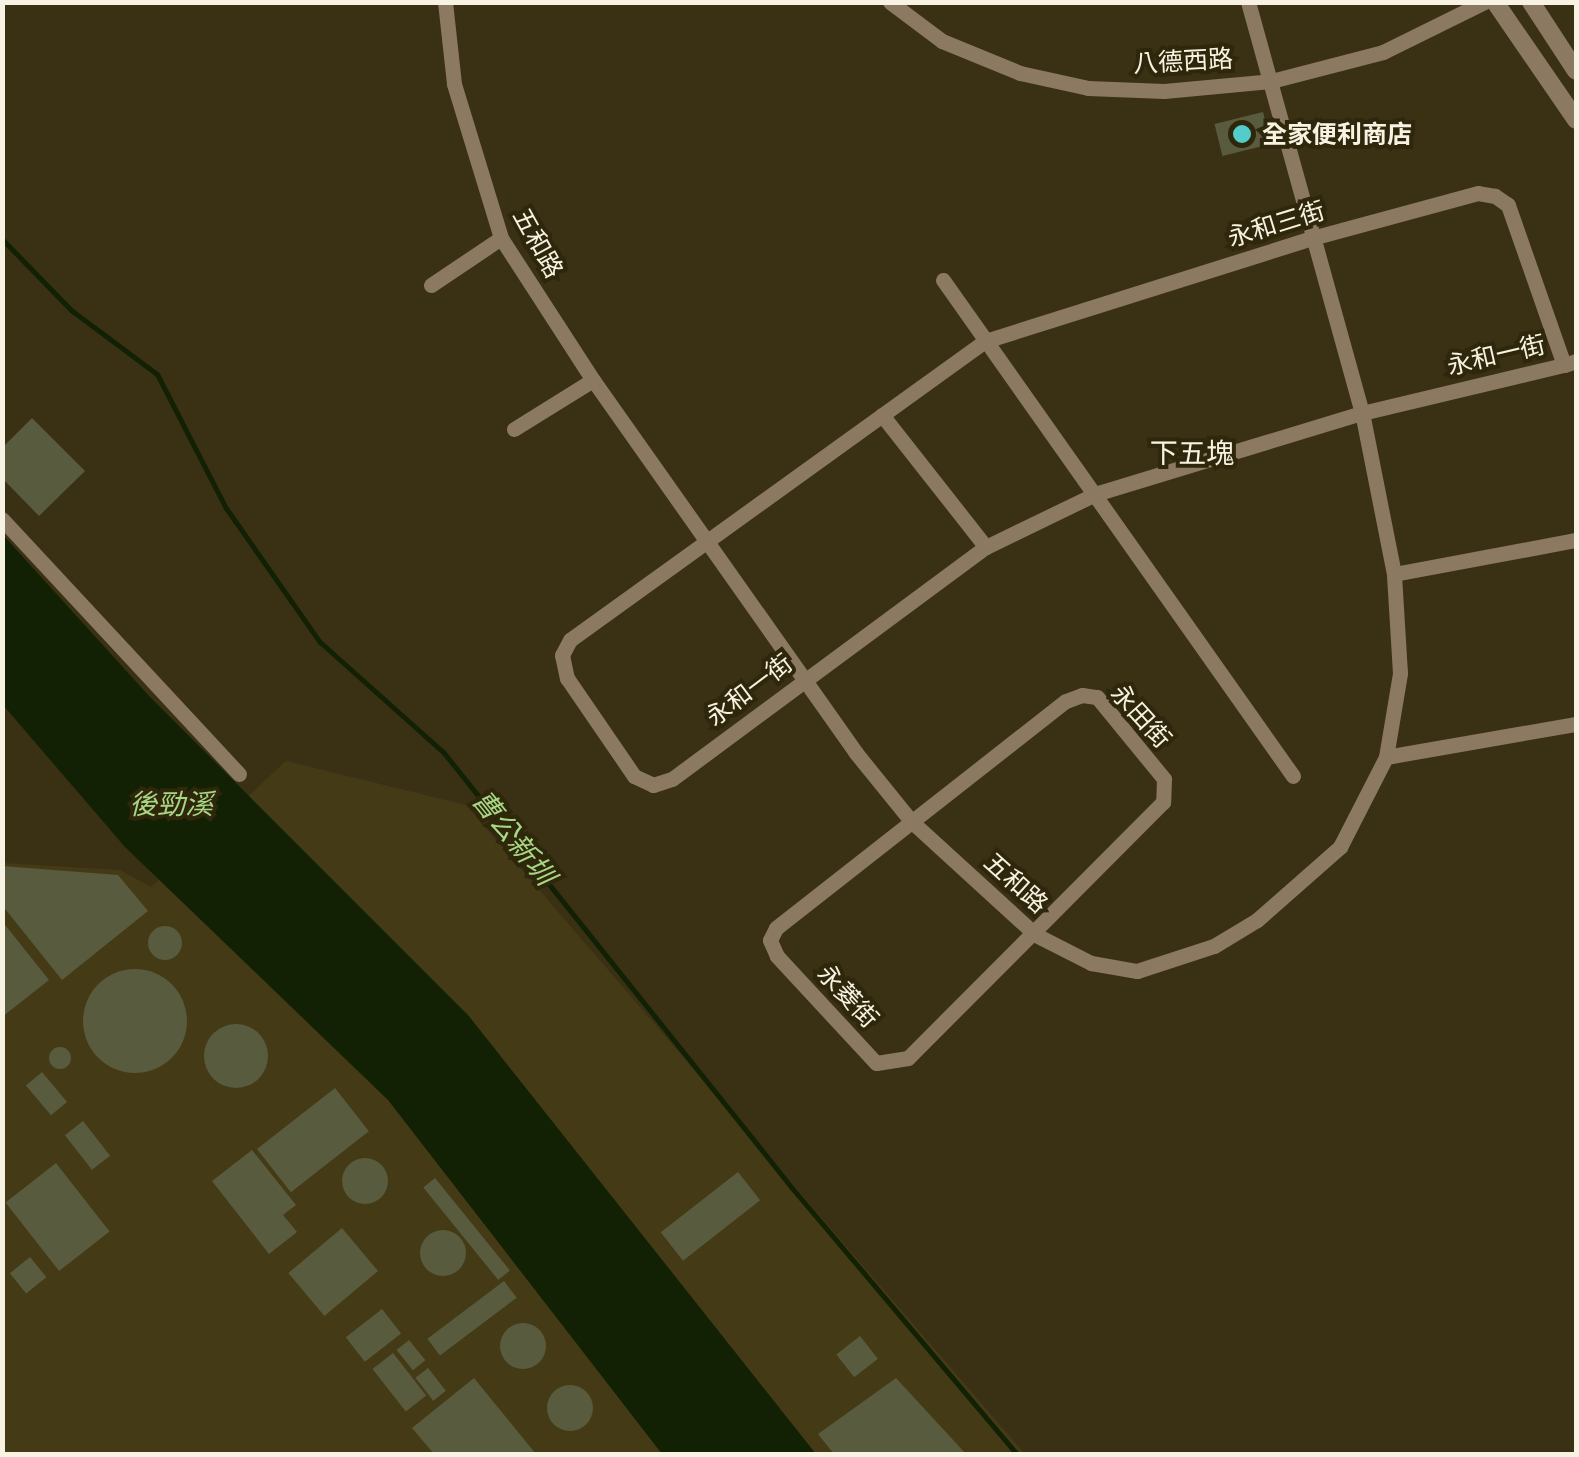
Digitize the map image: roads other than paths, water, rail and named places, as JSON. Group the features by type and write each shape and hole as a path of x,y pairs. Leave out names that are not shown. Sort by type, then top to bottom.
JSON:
{"street":[{"name":"五和路","path":"446,2 454,84 501,238 593,380 804,680 911,821 1036,936 1091,964 1137,971 1214,946 1300,888 1340,846 1386,758 1400,674 1394,574 1362,412 1248,2"},
{"name":"八德西路","path":"890,2 942,41 1020,74 1088,88 1164,91 1272,81 1383,52 1484,2"},
{"path":"1495,2 1576,120"},
{"path":"1531,2 1576,71"},
{"name":"永和三街","path":"567,678 562,656 570,640 706,538 985,341 1312,238 1478,192 1508,205 1533,278"},
{"path":"432,284 501,238"},
{"name":"永和一街","path":"567,678 634,776 653,785 672,779 986,547 1094,494 1362,412 1570,363 1533,278"},
{"path":"943,280 1293,776"},
{"path":"514,429 593,380"},
{"path":"882,415 986,547"},
{"path":"2,519 238,774"},
{"path":"1394,574 1576,540"},
{"name":"永田街","path":"911,821 1066,701 1096,697 1164,779 1163,802 1036,936"},
{"path":"1386,758 1576,724"},
{"name":"永菱街","path":"911,821 776,928 770,940 876,1063 908,1058 1036,936"}],"water":[{"name":"後勁溪","path":"3,535 150,697 468,1015 816,1454 662,1454 388,1100 125,847 3,705"}],"waterway":[{"name":"曹公新圳","path":"2,239 71,310 157,374 226,508 320,642 444,753 792,1188 1017,1454"}],"place":[{"name":"全家便利商店","path":"1242,134"}],"district":[{"name":"下五塊","path":"1192,454"}]}
